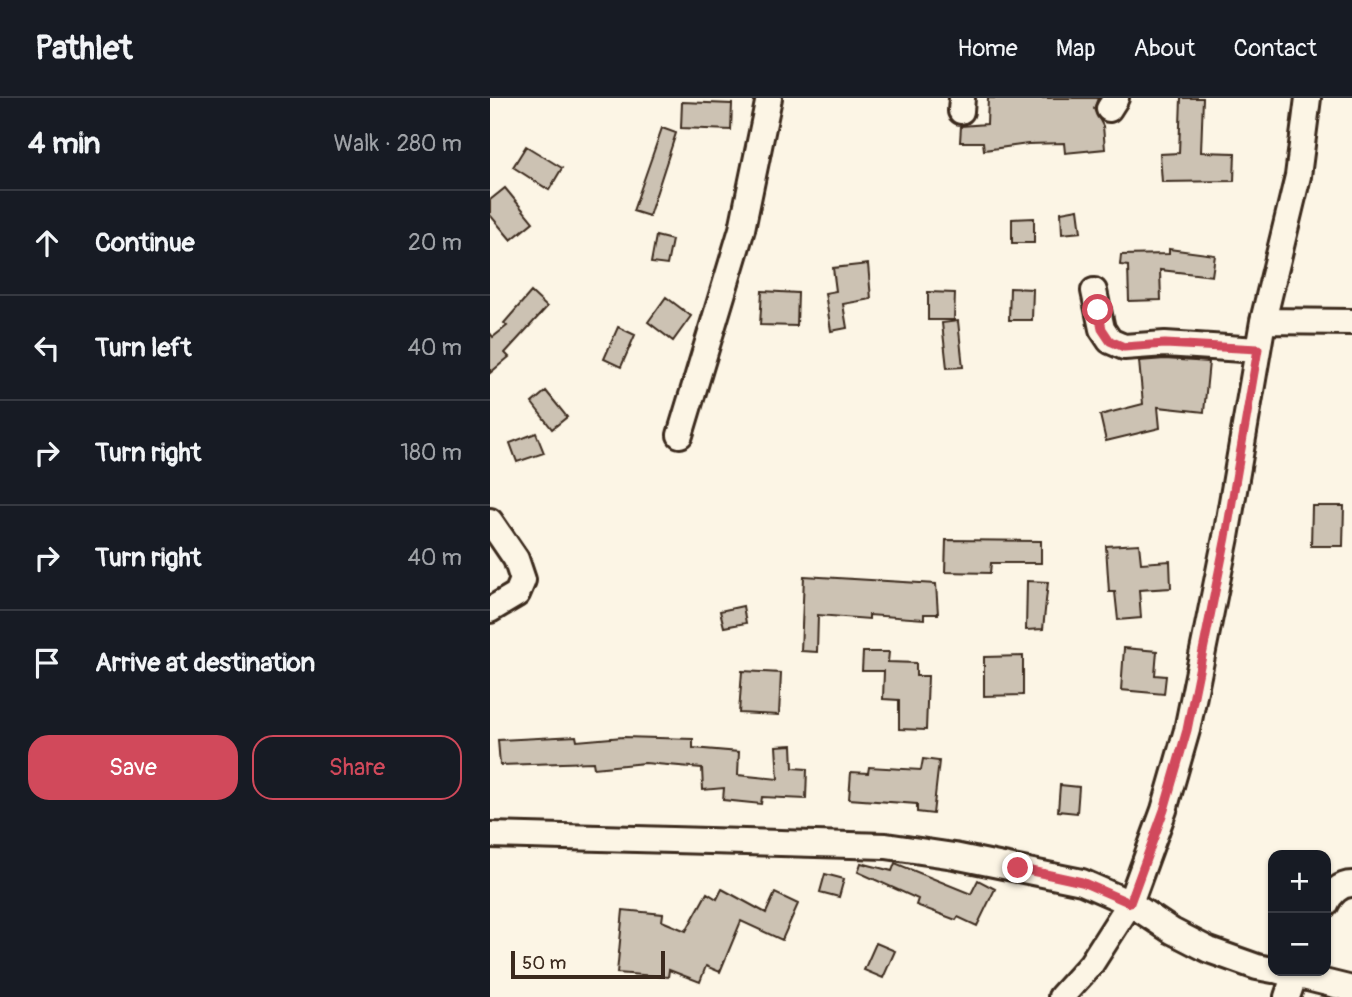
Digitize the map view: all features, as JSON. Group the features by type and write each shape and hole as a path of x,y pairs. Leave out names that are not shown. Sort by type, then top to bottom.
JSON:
{"street":[{"path":"680,435 742,229 769,98"},
{"path":"1061,997 1091,964 1130,903 1164,810 1187,730 1226,537 1263,321 1298,176 1308,98"},
{"path":"1094,291 1102,329 1110,341 1124,347 1165,344 1258,349"},
{"path":"1263,321 1352,322"},
{"path":"490,521 516,559 523,580 517,594 490,610"},
{"path":"492,829 886,846 1059,876 1082,882 1130,903 1172,932 1209,950 1268,969"},
{"path":"1331,894 1346,884 1352,884"},
{"path":"1286,976 1287,997"},
{"path":"1304,976 1352,989"}],"building":[{"path":"988,98 1098,98 1094,109 1103,126 1105,149 1065,153 1064,143 1028,144 984,150 983,142 960,142 961,126 987,124"},
{"path":"1181,98 1203,98 1201,152 1235,153 1234,181 1162,182 1160,154 1179,153"},
{"path":"682,102 732,104 731,130 681,128"},
{"path":"662,128 676,133 649,216 633,211"},
{"path":"526,146 562,168 549,190 513,167"},
{"path":"505,188 533,222 511,240 490,215 490,200"},
{"path":"1078,209 1081,232 1062,234 1061,212"},
{"path":"1034,218 1034,243 1012,243 1012,219"},
{"path":"656,236 672,240 667,265 651,263"},
{"path":"1169,249 1215,255 1212,276 1160,270 1161,300 1129,301 1128,266 1120,265 1121,255 1169,254"},
{"path":"868,264 871,299 843,304 847,328 831,331 825,293 836,291 833,268"},
{"path":"1010,288 1033,289 1032,320 1009,320"},
{"path":"762,291 798,293 797,326 760,325"},
{"path":"531,292 547,307 505,353 509,357 490,373 490,333 493,337 507,326 504,323"},
{"path":"928,292 955,293 954,320 928,320"},
{"path":"666,297 691,316 673,341 648,322"},
{"path":"958,321 963,367 947,368 942,323"},
{"path":"618,327 635,335 621,367 604,359"},
{"path":"1165,359 1209,362 1204,412 1158,407 1160,428 1106,441 1100,415 1143,404 1139,361"},
{"path":"546,391 567,417 552,429 532,403"},
{"path":"536,433 544,453 517,462 510,443"},
{"path":"1312,506 1344,506 1343,546 1311,546"},
{"path":"946,540 1041,541 1041,563 991,563 990,573 945,572"},
{"path":"1139,544 1141,563 1170,561 1171,588 1139,590 1141,618 1118,620 1115,592 1109,592 1106,546"},
{"path":"804,576 936,584 938,614 924,614 924,619 818,615 817,652 801,651"},
{"path":"1027,581 1048,582 1043,629 1026,630"},
{"path":"743,606 746,623 724,627 720,611"},
{"path":"1124,648 1157,651 1155,675 1166,676 1164,694 1121,690"},
{"path":"863,652 889,652 888,662 916,663 916,676 928,676 926,730 899,729 899,700 883,699 884,671 862,671"},
{"path":"1023,656 1023,695 984,696 984,657"},
{"path":"742,671 781,673 779,715 739,713"},
{"path":"576,736 577,741 623,737 693,739 693,748 739,752 738,775 778,779 776,746 792,745 793,768 807,769 806,799 762,797 761,804 723,800 724,788 703,790 702,768 645,763 594,768 593,762 500,765 498,740"},
{"path":"923,759 939,761 933,814 917,812 917,804 849,799 851,772 868,773 869,767 921,770"},
{"path":"1060,785 1079,787 1077,813 1058,811"},
{"path":"861,863 892,871 895,863 971,894 978,880 995,889 977,926 958,917 956,920 916,905 918,899 858,872"},
{"path":"825,874 844,879 839,897 820,892"},
{"path":"722,889 766,913 775,893 798,904 782,940 741,921 720,972 706,966 700,982 669,970 668,977 617,973 623,910 663,914 662,921 686,931 707,893 717,899"},
{"path":"876,943 895,951 883,978 864,970"}],"route":[{"path":"1018,868 1082,882 1130,903 1164,810 1187,730 1226,537 1258,349 1165,344 1124,347 1110,341 1102,329 1098,310"}]}
